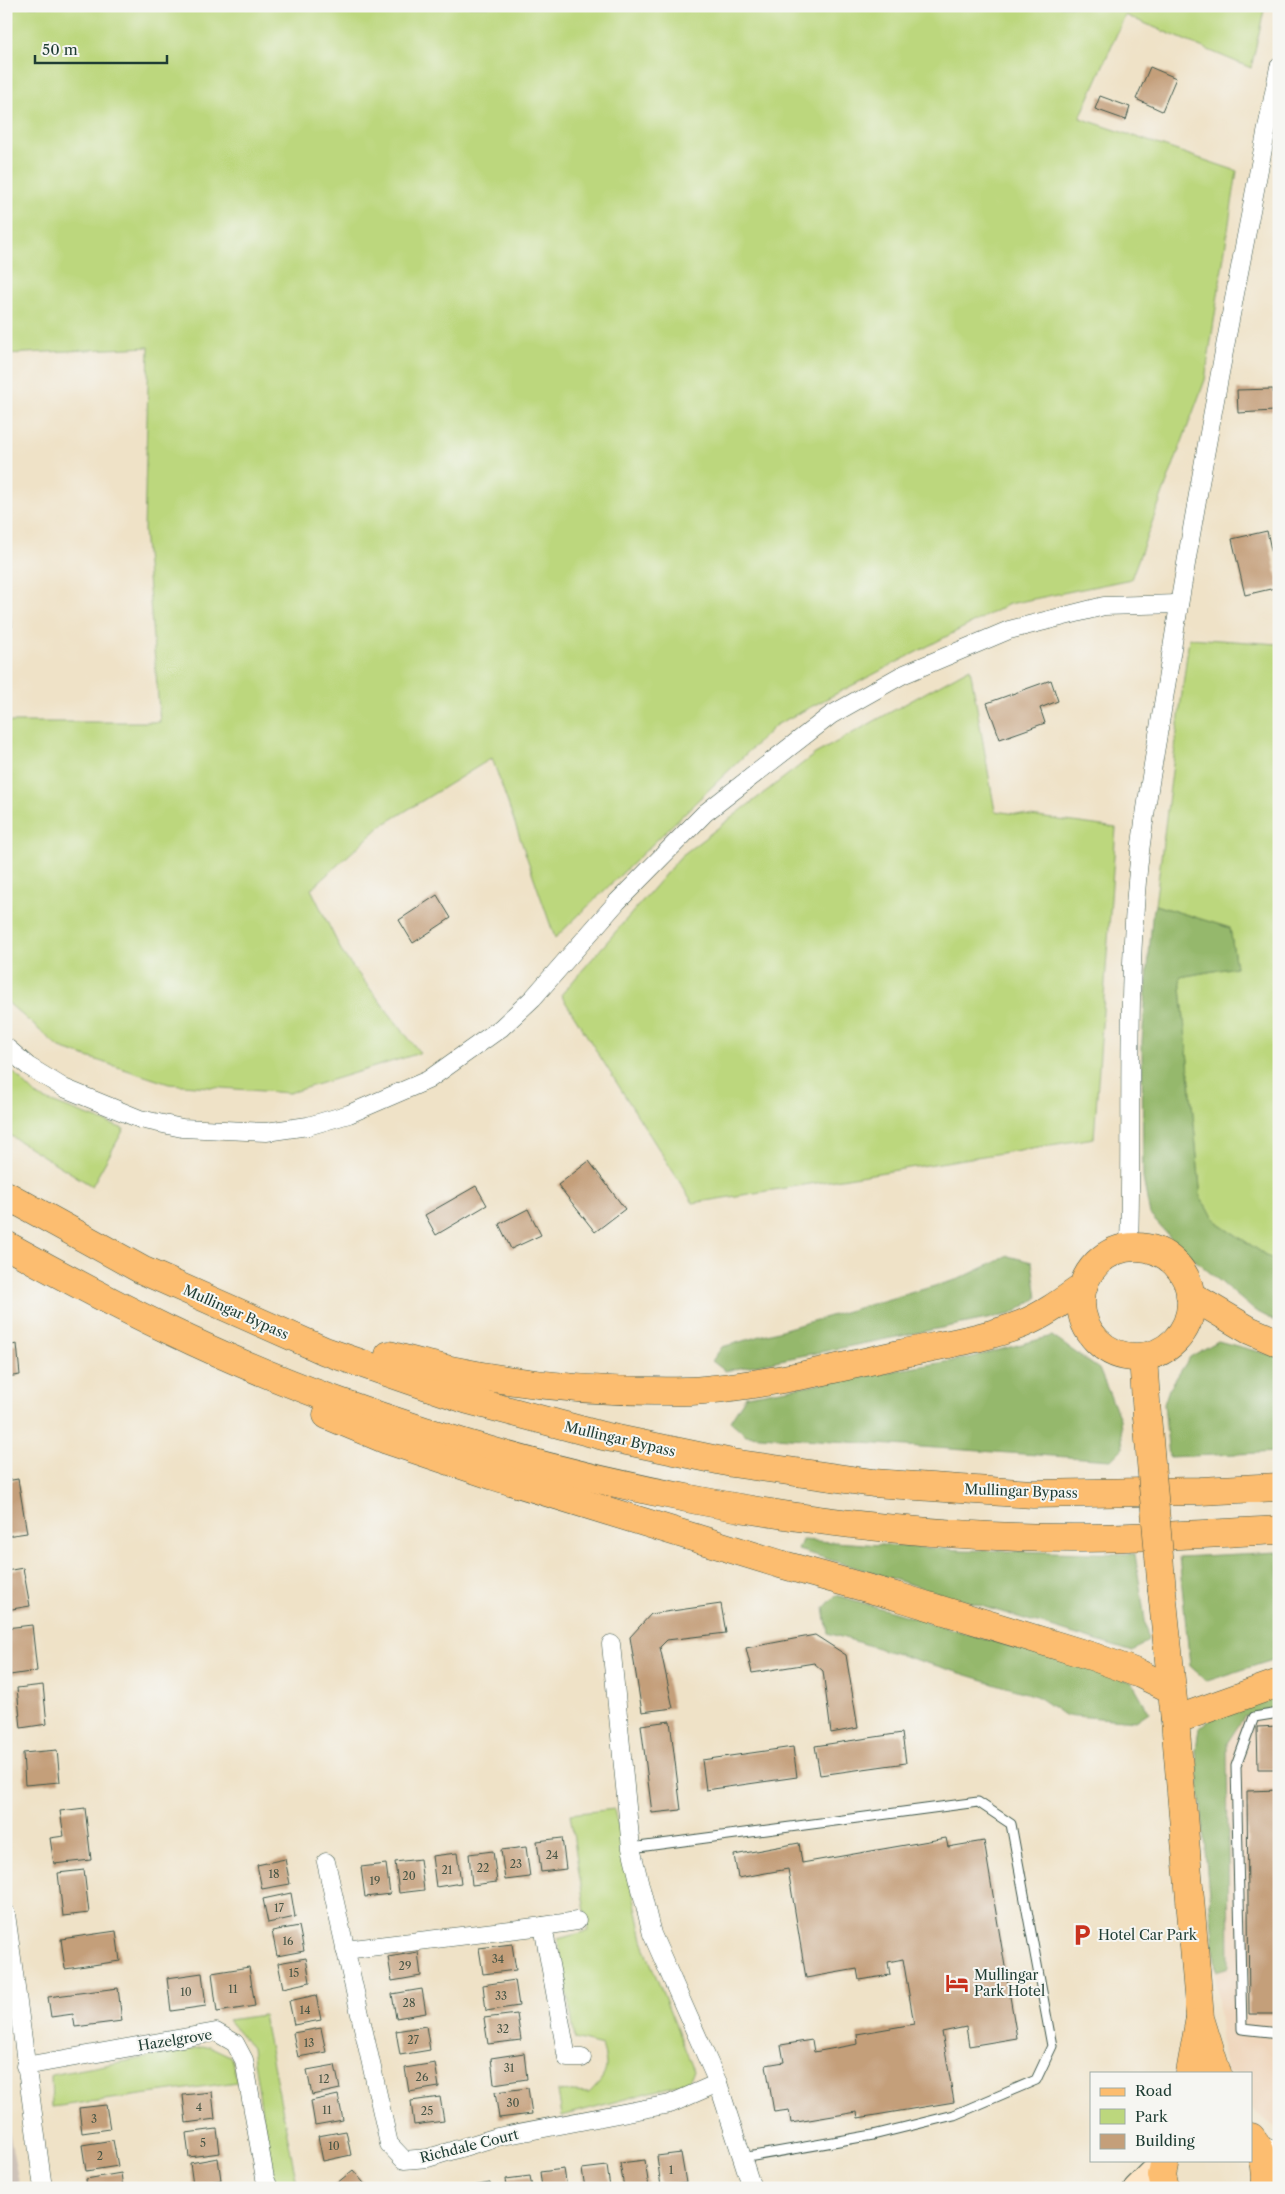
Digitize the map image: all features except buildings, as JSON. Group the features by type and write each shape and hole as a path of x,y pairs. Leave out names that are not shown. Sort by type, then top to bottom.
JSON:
{"main road":[{"name":"Mullingar Bypass","path":"6,1195 142,1270 325,1351 468,1400 603,1436 732,1463 873,1483 1032,1494 1200,1491 1279,1486"},
{"path":"6,1245 99,1297 227,1356 336,1401 463,1443 543,1465 679,1497 827,1521 935,1532 1071,1538 1201,1535 1279,1530"},
{"path":"1129,1247 1148,1248 1164,1254 1177,1265 1186,1280 1190,1294 1190,1313 1184,1329 1174,1342 1160,1352 1143,1356 1125,1356 1108,1350 1094,1338 1085,1322 1081,1305 1083,1287 1090,1272 1101,1259 1115,1251 1129,1247"},
{"path":"142,1270 256,1305 360,1346 431,1366 508,1380 572,1388 631,1391 702,1390 790,1378 882,1358 1021,1324 1046,1312 1083,1287"},
{"path":"1190,1294 1249,1330 1279,1343"},
{"path":"99,1297 123,1324 281,1396 387,1440 623,1517 899,1597 1094,1657 1140,1674 1171,1689"},
{"path":"1143,1356 1200,2018 1217,2072"},
{"path":"1175,1720 1279,1683"},
{"path":"1190,2072 1200,2018"},
{"path":"1262,2144 1267,2176 1265,2188"},
{"path":"1136,2188 1163,2162"},
{"path":"1165,2162 1162,2175 1165,2188"}],"street":[{"path":"1129,1247 1129,1062 1132,976 1140,853 1179,604 1215,393 1279,67"},
{"path":"6,1047 28,1066 64,1088 140,1119 182,1128 266,1132 308,1126 349,1114 428,1080 501,1028 533,998 617,902 705,813 831,715 902,675 1009,630 1104,606 1179,604"},
{"path":"611,1644 631,1848 652,1934 718,2083 752,2188"},
{"name":"Richdale Court","path":"326,1862 389,2144 404,2160 428,2158 497,2138 670,2104 718,2083"},
{"path":"6,1914 25,2066 43,2186"},
{"path":"345,1950 578,1921"},
{"path":"543,1926 567,2058 582,2058"},
{"name":"Hazelgrove","path":"25,2066 216,2032 234,2043 244,2060 265,2178 269,2188"}],"lane":[{"path":"1279,1713 1254,1717 1236,1766 1242,2029 1279,2033"},
{"path":"631,1848 978,1802 1011,1824 1052,2046 1036,2080 954,2115 873,2135 742,2158"}],"shaded area":[{"path":"1279,1695 1279,2132 1252,2109 1252,2072 1226,2072 1223,2058 1196,1750 1199,1728"},
{"path":"6,2117 20,2188 6,2188"}],"green space":[{"path":"6,6 1265,6 1251,68 1125,15 1080,118 1237,171 1205,380 1131,579 1009,604 776,725 555,938 492,758 381,826 311,889 343,954 420,1053 289,1093 169,1084 60,1048 6,1001 6,722 160,722 144,530 149,347 6,354"},
{"path":"1189,638 1279,644 1279,1264 1218,1223 1201,1199 1180,977 1236,967 1230,928 1155,905"},
{"path":"970,668 995,811 1116,828 1094,1138 693,1203 561,995 681,856 815,754"},
{"path":"1155,905 1230,928 1236,967 1180,977 1201,1199 1218,1223 1279,1264 1279,1323 1254,1310 1176,1244 1150,1215 1143,1178 1142,1041 1152,918"},
{"path":"6,1065 38,1097 124,1129 92,1186 6,1133"},
{"path":"1008,1256 1032,1262 1037,1298 1012,1314 725,1371 712,1361 722,1347 959,1279"},
{"path":"1052,1336 1099,1369 1120,1419 1123,1448 1111,1460 746,1435 730,1421 746,1396 969,1358"},
{"path":"1218,1341 1279,1357 1279,1452 1169,1457 1164,1404 1169,1389 1190,1357"},
{"path":"802,1540 961,1550 1135,1554 1148,1640 1133,1652 798,1550"},
{"path":"1279,1552 1279,1658 1207,1681 1190,1666 1179,1557"},
{"path":"836,1595 1132,1682 1149,1712 1136,1721 1064,1715 1036,1696 828,1633 824,1608"},
{"path":"1279,1691 1279,1707 1244,1717 1227,1743 1229,1967 1216,1971 1196,1750 1199,1728 1226,1709"},
{"path":"615,1809 645,1949 694,2071 688,2082 562,2116 558,2091 589,2093 603,2077 606,2067 602,2046 575,2039 558,1939 588,1931 570,1814"},
{"path":"263,2015 298,2188 284,2188 272,2178 252,2048 228,2020"},
{"path":"209,2046 230,2056 238,2082 52,2107 51,2075"}],"place":[{"name":"Hotel Car Park","path":"1082,1935"},
{"name":"Mullingar Park Hotel","path":"957,1983"}]}
